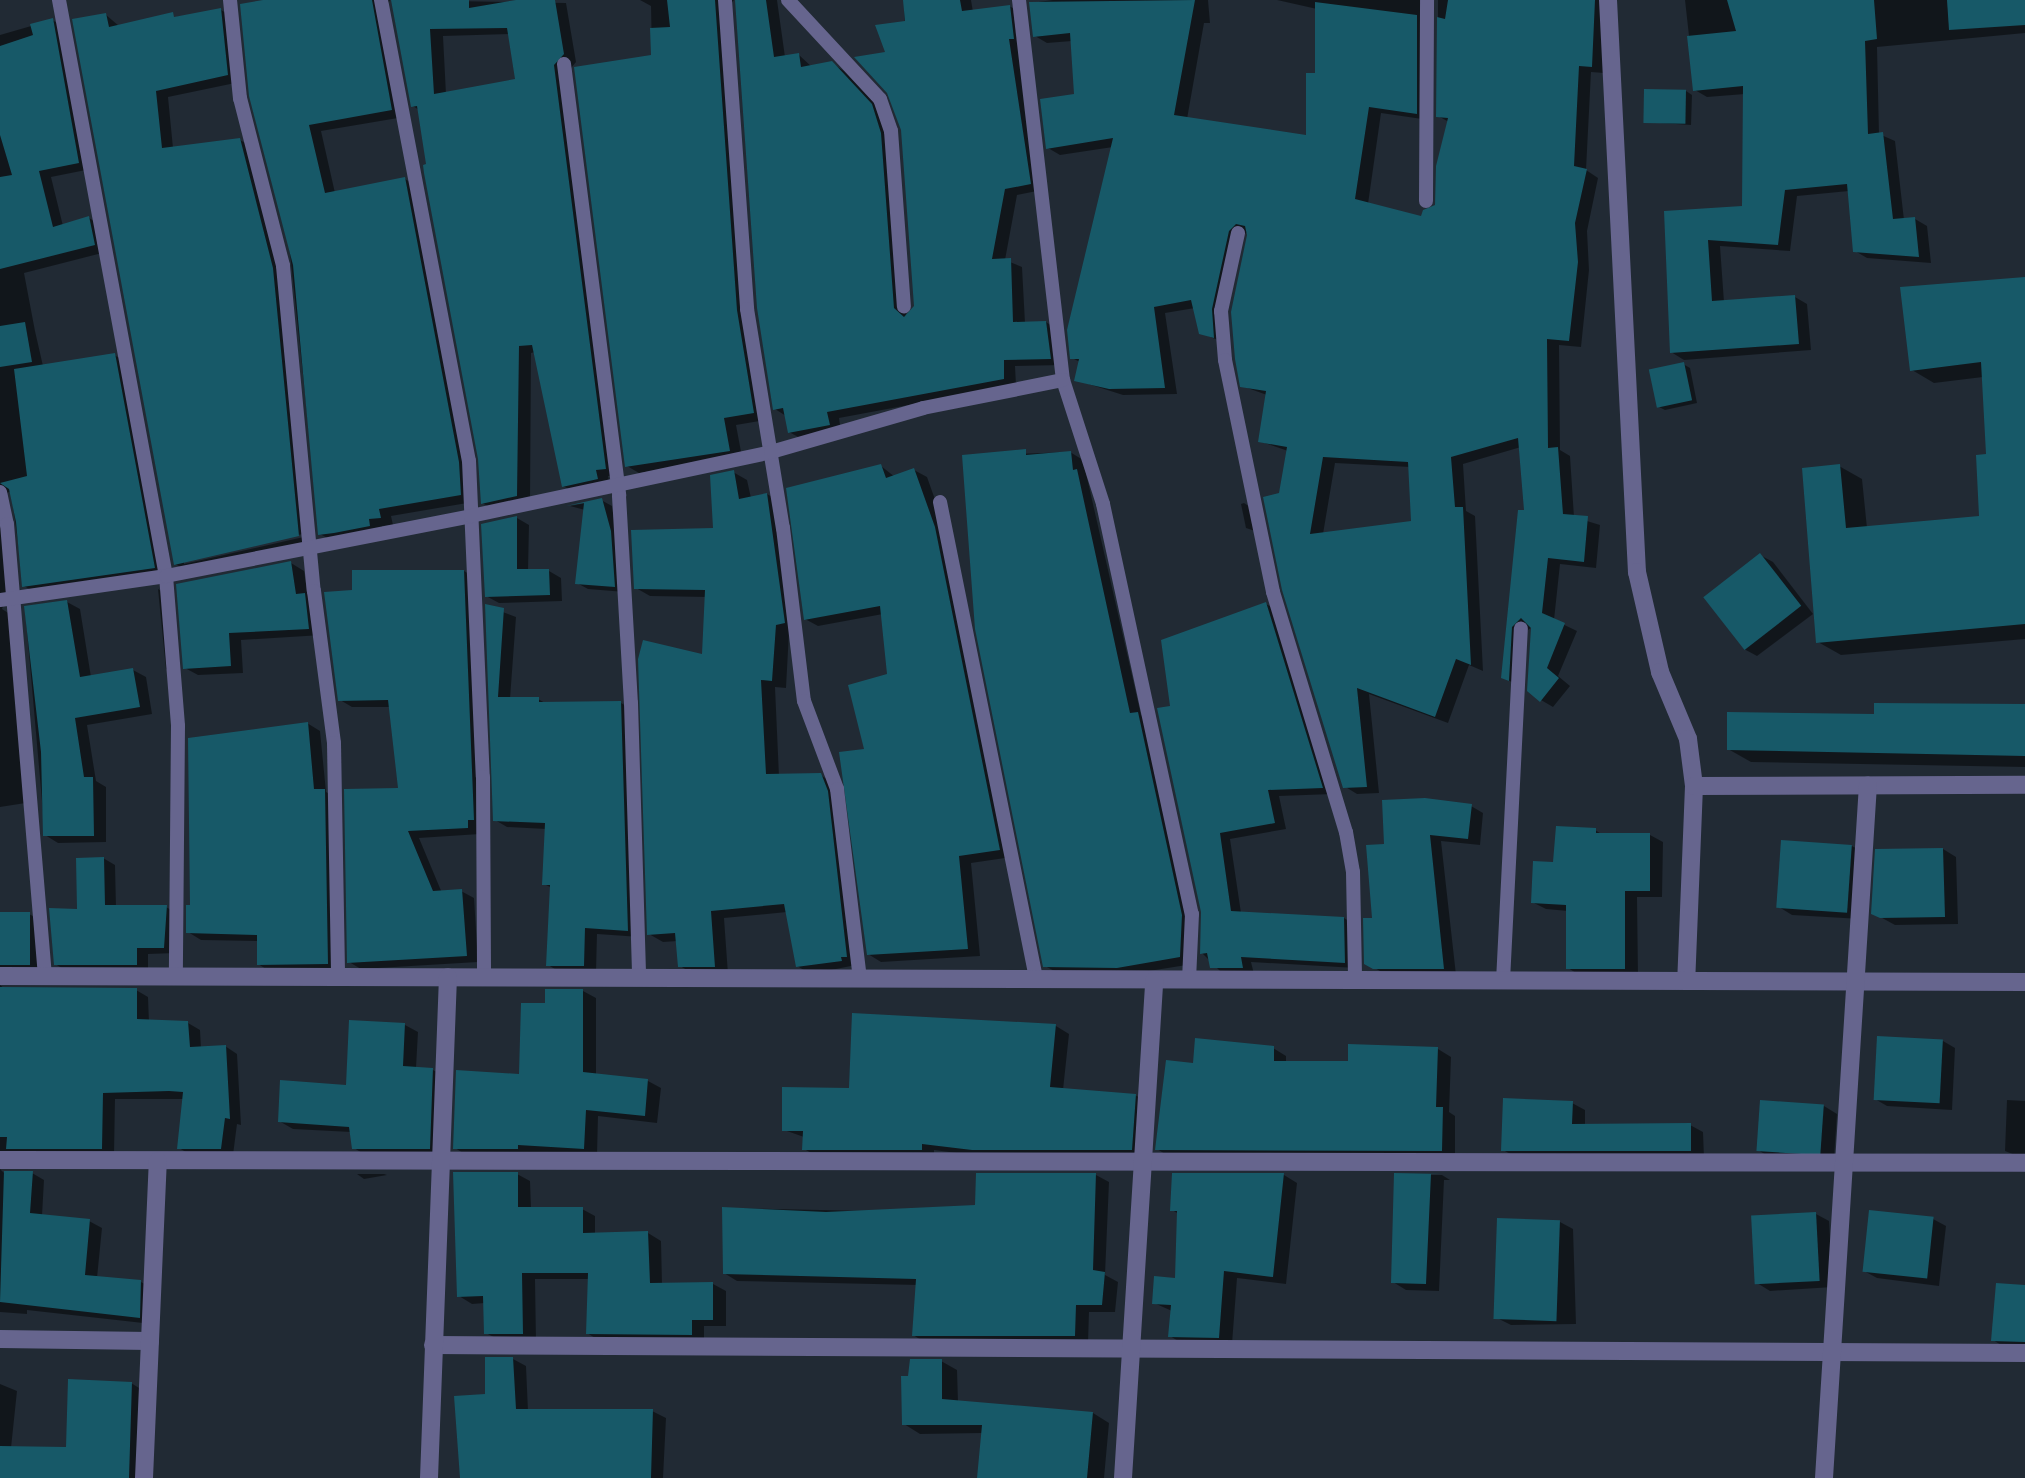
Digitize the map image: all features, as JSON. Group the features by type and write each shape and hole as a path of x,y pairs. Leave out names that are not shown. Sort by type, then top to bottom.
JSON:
{"street":[{"path":"1608,0 1637,572 1660,672 1688,739 1693,786 1686,982"},
{"path":"1693,786 2025,785"},
{"path":"1824,1478 1868,786"},
{"path":"0,976 2025,982"},
{"path":"429,1478 448,977"},
{"path":"1123,1478 1154,981"},
{"path":"0,1160 1143,1164 1844,1160 2025,1163"},
{"path":"144,1478 158,1161"},
{"path":"0,1339 150,1341"},
{"path":"433,1345 2025,1353"}],"lane":[{"path":"59,0 166,576 178,726 176,976"},
{"path":"230,0 240,98 283,267 310,547 334,743 338,977"},
{"path":"381,0 469,461 484,777 484,978"},
{"path":"725,0 747,309 771,452 804,701 837,789 860,980"},
{"path":"788,0 880,99 891,131 904,307"},
{"path":"1019,0 1063,380 1104,504 1192,914 1189,981"},
{"path":"1426,201 1427,0"},
{"path":"564,64 617,485 631,704 639,978"},
{"path":"1238,233 1221,311 1225,359 1273,592 1346,832 1353,873 1355,981"},
{"path":"7,600 166,576 471,516 771,452 923,408 1063,380"},
{"path":"0,492 7,600 45,976"},
{"path":"940,502 1036,980"},
{"path":"1503,981 1521,628"}],"building":[{"path":"263,0 372,0 392,110 309,125 325,193 405,177 459,462 461,495 379,509 381,518 369,519 370,526 318,535 293,265 249,96 240,4"},
{"path":"391,0 469,0 469,8 516,0 555,0 564,54 554,65 606,469 596,470 598,479 562,487 532,345 519,346 517,496 481,504 478,459 424,173 423,165 426,164 417,106 411,107","holes":["507,28 515,79 434,94 430,29"]},
{"path":"667,0 715,0 737,310 754,413 724,418 730,451 625,467 574,67 651,55 650,28 670,27"},
{"path":"735,0 766,0 774,57 799,53 801,67 832,61 872,104 881,133 894,308 904,317 914,306 901,130 887,93 854,57 885,52 875,25 905,21 903,0 960,0 962,11 1010,5 1014,39 1009,39 1031,184 1005,189 992,259 1011,258 1013,322 1046,321 1051,359 1004,360 1004,379 827,412 830,425 788,433 783,408 773,410 757,308"},
{"path":"1195,0 1174,115 1306,135 1306,73 1315,73 1315,2 1417,15 1417,114 1369,107 1355,199 1421,216 1423,210 1435,205 1436,166 1448,118 1436,117 1437,17 1445,19 1448,0 1595,0 1592,67 1579,66 1574,166 1587,169 1575,223 1578,262 1569,341 1547,339 1548,448 1558,447 1563,514 1588,516 1584,562 1548,558 1542,613 1565,623 1547,668 1559,678 1540,702 1527,691 1531,628 1521,618 1512,627 1509,681 1501,678 1518,510 1524,510 1518,438 1451,457 1455,507 1463,507 1471,665 1456,659 1435,717 1357,688 1367,787 1343,788 1282,590 1263,497 1279,493 1287,447 1258,442 1266,391 1240,387 1235,359 1231,312 1247,235 1245,226 1236,224 1229,231 1212,309 1214,338 1199,334 1191,300 1154,307 1165,388 1109,389 1074,381 1079,359 1070,359 1067,330 1113,138 1046,149 1040,99 1074,94 1070,33 1033,37 1029,2","holes":["1323,457 1408,462 1411,521 1310,534"]},
{"path":"1727,0 1874,0 1877,39 1865,41 1868,134 1883,132 1893,219 1915,217 1919,257 1853,252 1847,184 1785,190 1778,245 1708,240 1712,301 1795,295 1799,344 1670,353 1664,211 1742,206 1743,86 1693,91 1687,36 1736,31"},
{"path":"1947,0 2025,0 2025,25 1949,30"},
{"path":"221,8 228,75 156,91 162,148 240,138 273,268 299,536 174,565 72,19 106,13 109,27 173,12 174,17"},
{"path":"53,18 79,163 39,171 53,227 89,216 95,245 0,269 0,177 12,175 0,135 0,46 33,35 30,24"},
{"path":"1644,89 1686,90 1685,124 1643,123"},
{"path":"2025,277 2025,624 1816,643 1802,468 1840,464 1846,528 1979,516 1976,455 1986,454 1981,362 1910,371 1900,287"},
{"path":"25,322 32,362 0,367 0,326"},
{"path":"115,353 155,568 22,587 16,522 9,489 0,483 27,476 14,369"},
{"path":"1684,362 1692,400 1657,408 1649,369"},
{"path":"1026,449 1026,455 1071,451 1073,470 1077,469 1130,713 1138,712 1182,915 1180,957 1117,968 1043,967 975,629 962,455"},
{"path":"881,464 886,478 914,468 935,527 1000,850 959,856 968,949 867,955 839,752 864,749 848,685 887,674 880,606 804,620 786,488"},
{"path":"734,470 739,499 767,493 785,623 776,625 772,681 761,680 766,774 821,773 828,791 847,957 841,957 842,961 796,967 784,904 711,911 715,967 678,967 675,933 647,935 638,659 643,640 702,654 705,590 634,589 631,530 713,528 710,475"},
{"path":"602,498 611,531 615,587 575,584 584,503 566,506"},
{"path":"517,516 517,569 549,569 550,595 485,597 481,524"},
{"path":"1760,553 1801,606 1745,650 1703,597"},
{"path":"291,561 296,594 305,593 309,629 229,633 231,666 183,669 176,584"},
{"path":"352,570 464,570 474,820 468,820 468,828 408,831 433,891 462,889 467,956 347,963 344,789 398,788 388,700 338,701 324,592 352,590"},
{"path":"67,600 80,677 133,668 140,707 75,718 84,777 93,777 94,836 43,836 41,752 24,606"},
{"path":"1266,602 1323,788 1268,790 1275,823 1220,833 1231,911 1344,917 1345,963 1241,957 1243,968 1210,968 1207,953 1200,954 1201,912 1157,708 1170,706 1161,640"},
{"path":"485,604 504,608 498,697 539,697 539,702 621,701 628,931 585,928 584,966 546,966 550,885 542,885 545,823 493,821"},
{"path":"1874,703 2025,704 2025,756 1727,750 1727,712 1874,714"},
{"path":"308,722 314,789 325,789 328,964 257,965 257,935 186,933 186,905 190,905 188,738"},
{"path":"1425,798 1472,804 1468,839 1430,835 1444,969 1373,969 1364,964 1363,918 1372,918 1366,845 1384,844 1382,800"},
{"path":"1556,826 1596,828 1596,833 1650,833 1650,891 1625,891 1625,969 1566,969 1566,905 1531,903 1533,861 1553,862"},
{"path":"1781,840 1852,845 1847,913 1776,908"},
{"path":"1943,848 1945,917 1880,918 1871,914 1875,849"},
{"path":"104,857 105,905 167,905 164,948 137,948 137,965 54,965 49,908 77,909 76,858"},
{"path":"0,912 30,912 30,965 0,965"},
{"path":"0,987 137,988 137,1019 188,1021 190,1047 226,1045 230,1119 225,1118 221,1149 177,1149 183,1092 169,1091 103,1093 102,1149 6,1149 7,1137 0,1137"},
{"path":"545,989 583,989 583,1072 648,1079 645,1116 586,1110 584,1149 518,1145 518,1149 453,1149 456,1070 519,1074 521,1003 545,1003"},
{"path":"852,1013 1056,1024 1050,1087 1136,1094 1132,1150 972,1150 922,1144 922,1150 802,1150 803,1131 782,1131 782,1087 849,1088"},
{"path":"349,1020 405,1023 403,1066 433,1068 430,1149 352,1149 349,1127 278,1122 280,1080 346,1085"},
{"path":"1877,1036 1943,1039 1940,1103 1874,1100"},
{"path":"1195,1038 1274,1046 1274,1061 1348,1061 1348,1044 1438,1047 1436,1107 1443,1107 1442,1151 1155,1150 1166,1060 1193,1063"},
{"path":"1503,1098 1573,1101 1572,1124 1691,1123 1691,1151 1501,1151"},
{"path":"1760,1100 1824,1104 1820,1155 1756,1151"},
{"path":"4,1171 33,1171 30,1213 90,1219 85,1275 141,1280 140,1318 0,1302"},
{"path":"453,1172 518,1172 518,1207 583,1207 583,1233 648,1231 650,1283 713,1282 713,1320 692,1320 692,1335 586,1334 588,1273 522,1273 523,1334 484,1334 483,1296 457,1297"},
{"path":"976,1173 1096,1173 1093,1270 1105,1272 1102,1305 1076,1305 1075,1336 912,1336 916,1279 723,1274 722,1207 826,1212 975,1205"},
{"path":"1172,1173 1284,1173 1273,1277 1224,1271 1219,1338 1168,1337 1171,1305 1152,1304 1154,1276 1175,1278 1177,1211 1170,1211"},
{"path":"1394,1173 1442,1174 1431,1174 1426,1284 1391,1283"},
{"path":"1869,1210 1934,1217 1927,1278 1863,1272"},
{"path":"1816,1212 1820,1281 1755,1284 1751,1215"},
{"path":"1497,1218 1560,1220 1556,1321 1493,1319"},
{"path":"1996,1283 2025,1285 2025,1342 1991,1341"},
{"path":"485,1357 513,1357 516,1409 653,1409 651,1478 460,1478 454,1396 485,1394"},
{"path":"910,1359 942,1359 942,1399 1093,1412 1087,1478 977,1478 982,1425 902,1425 901,1376 908,1376"},
{"path":"68,1379 132,1382 129,1478 0,1478 0,1446 66,1447"}]}
